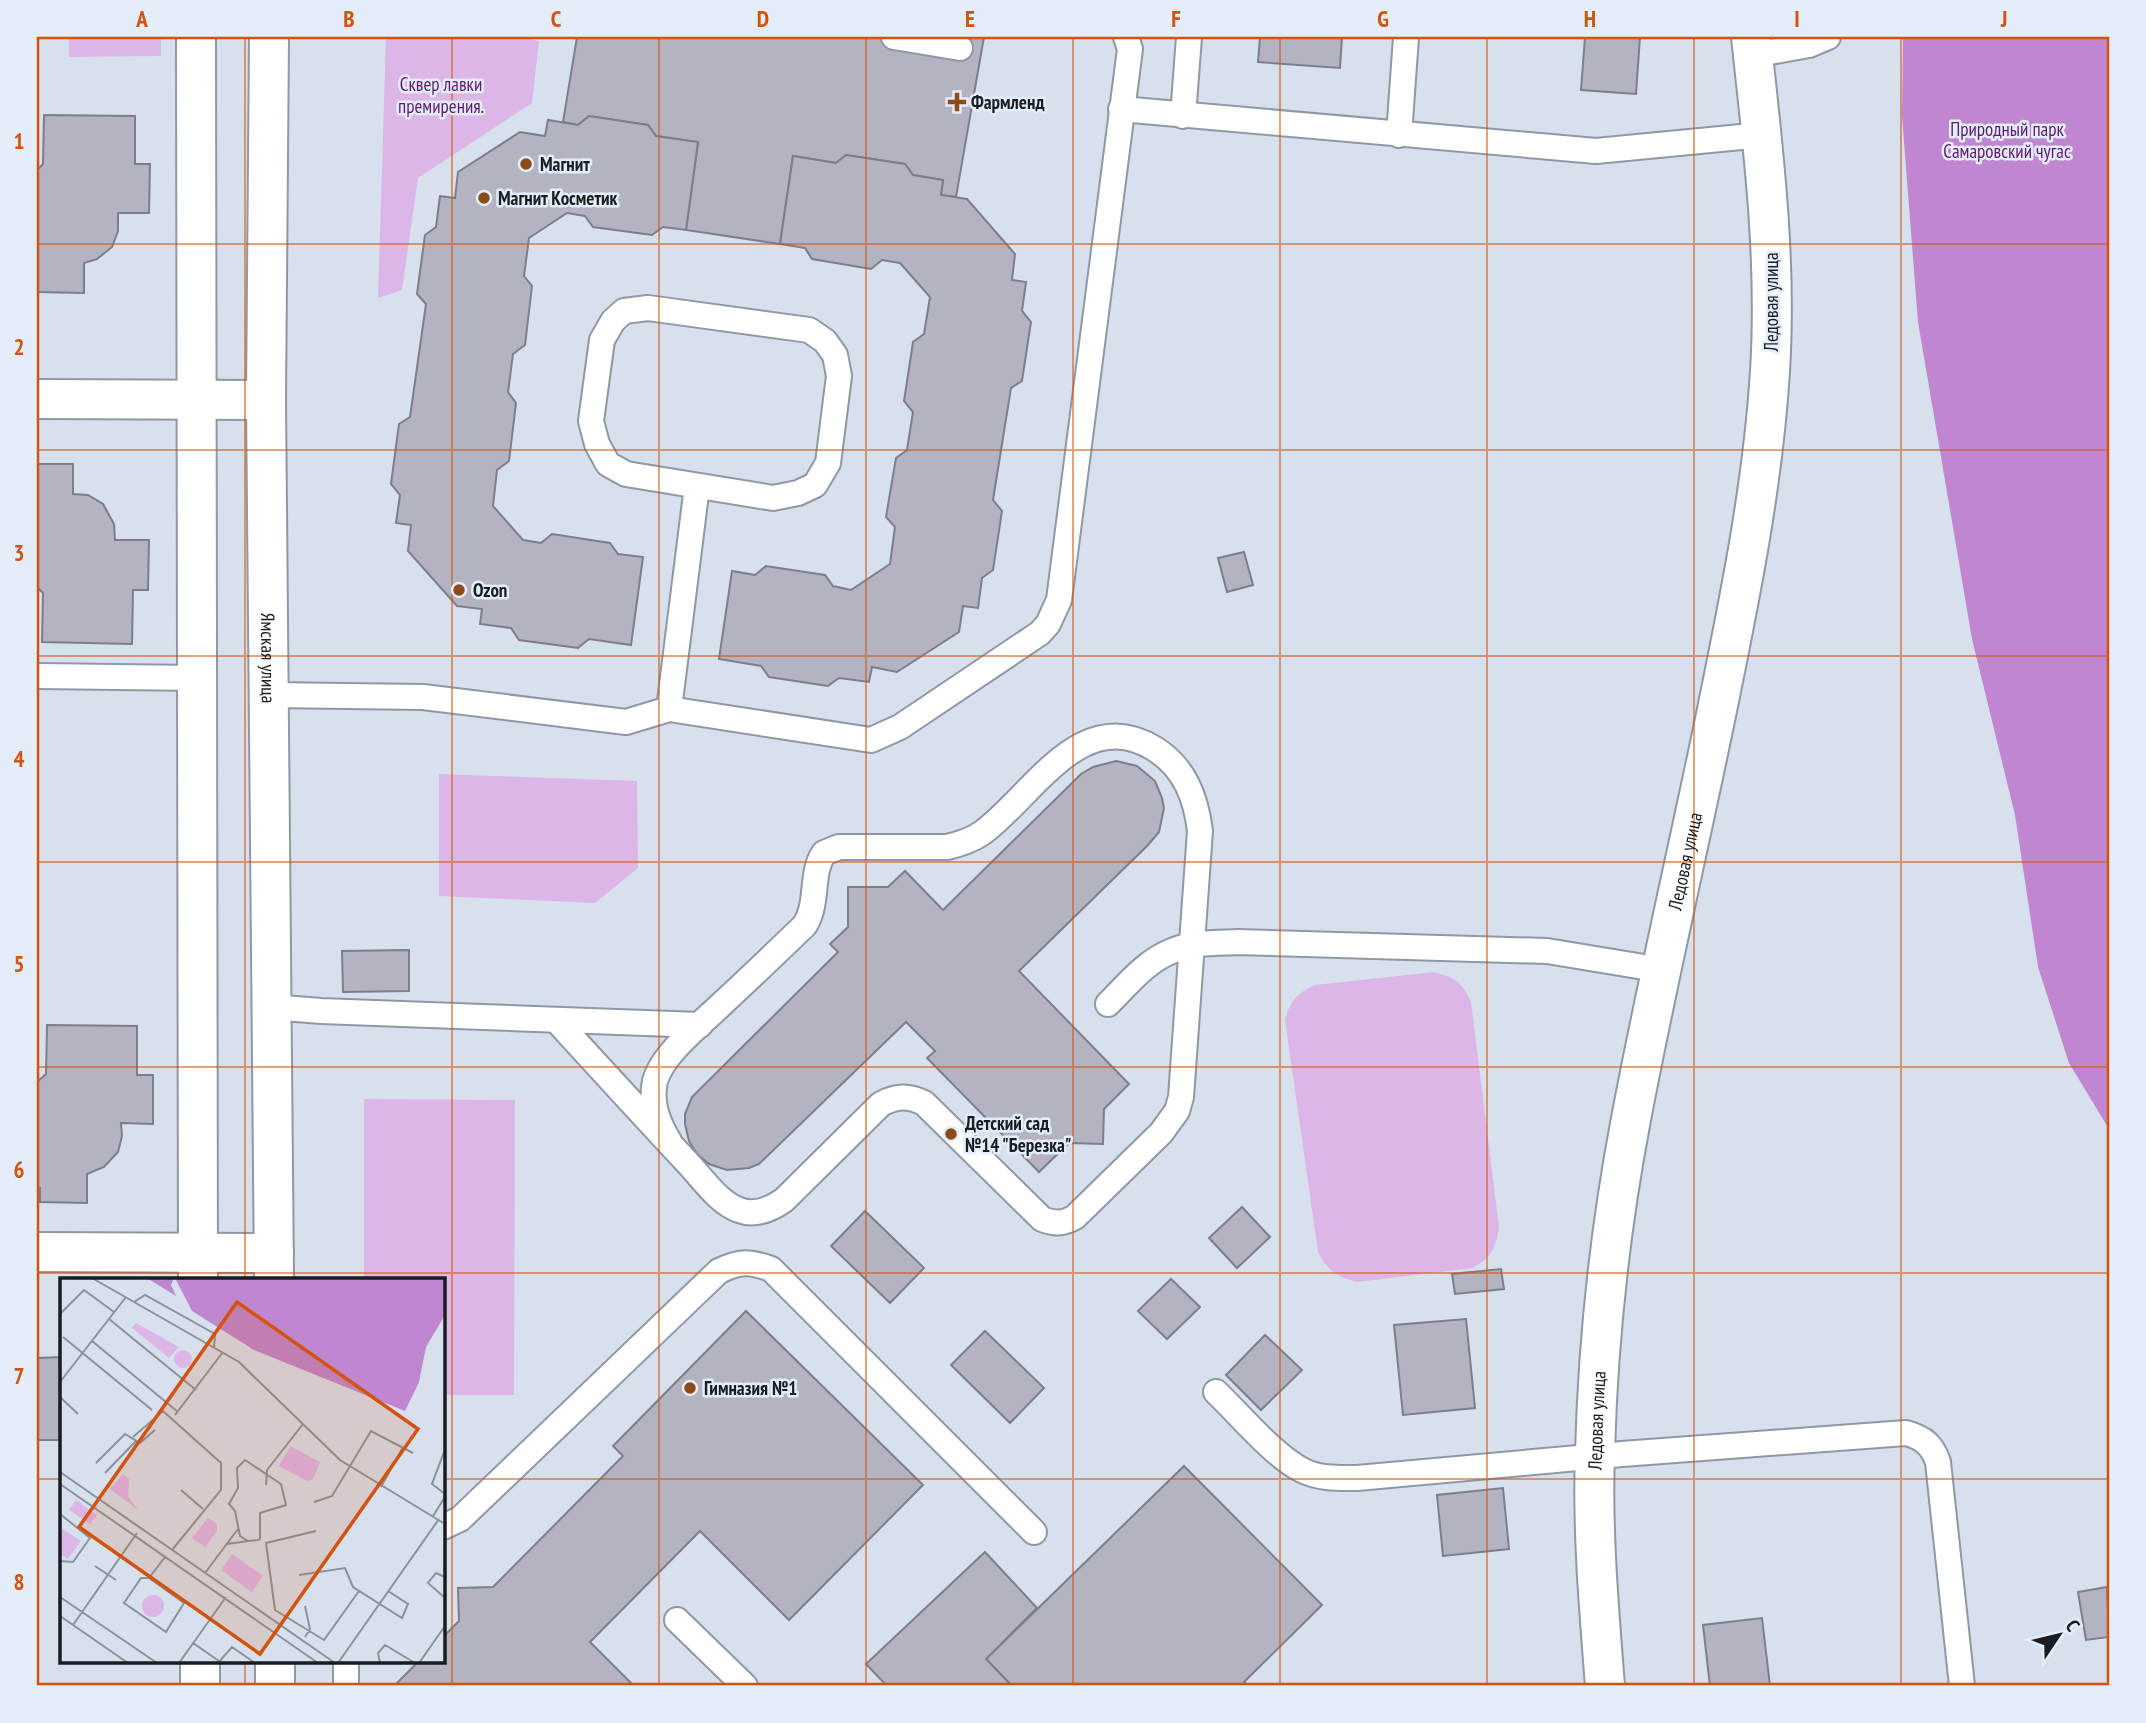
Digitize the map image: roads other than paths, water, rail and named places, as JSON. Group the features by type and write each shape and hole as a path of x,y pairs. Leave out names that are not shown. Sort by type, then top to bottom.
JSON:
{"street":[{"path":"196,37 198,1267"},
{"name":"Ямская улица","path":"268,37 266,400 274,1267"},
{"name":"Ледовая улица","path":"1605,1686 1598,1587 1594,1457 1598,1371 1616,1213 1631,1121 1745,574 1763,451 1770,370 1773,281 1769,202 1752,46"},
{"path":"37,399 266,400"},
{"path":"37,1252 198,1267 274,1267"},
{"path":"200,1664 200,1686"},
{"path":"275,1664 275,1686"}],"lane":[{"path":"894,37 960,48"},
{"path":"269,695 424,697 626,722 669,709 871,740 900,727 1040,633 1048,624 1059,600 1130,49 1126,37"},
{"path":"1183,116 1189,37"},
{"path":"1399,135 1406,37"},
{"path":"1752,46 1809,45 1828,37"},
{"path":"1121,109 1596,151 1762,135"},
{"path":"648,308 809,330 825,341 835,355 839,376 828,463 815,485 798,493 773,498 697,486 626,474 608,464 597,444 591,421 602,340 613,321 625,311 648,308"},
{"path":"669,709 697,486"},
{"path":"37,676 197,678"},
{"path":"556,1020 670,1143 725,1202 737,1209 749,1213 762,1211 784,1200 881,1104 891,1098 903,1096 924,1103 1042,1219 1053,1224 1065,1223 1075,1217 1161,1133 1177,1111 1181,1097 1200,831 1193,796 1173,762 1143,742 1122,738 1088,742 1073,749 982,833 964,843 947,847 839,847 824,853 818,865 813,913 805,925 700,1025 661,1067 653,1096 654,1110 670,1143"},
{"path":"1108,1004 1150,963 1172,950 1193,945 1238,942 1547,951 1662,970"},
{"path":"271,1007 321,1012 700,1025"},
{"path":"444,1527 460,1519 719,1271 735,1263 753,1263 771,1269 1034,1532"},
{"path":"1216,1392 1279,1454 1303,1471 1329,1478 1357,1478 1906,1433 1921,1437 1933,1448 1940,1473 1962,1686"},
{"path":"677,1620 745,1686"},
{"path":"346,1664 346,1686"}],"place":[{"name":"Фармленд","path":"957,102"},
{"name":"Магнит","path":"526,164"},
{"name":"Магнит Косметик","path":"484,198"},
{"name":"Ozon","path":"459,590"},
{"name":"Детский сад №14 \"Березка\"","path":"951,1134"},
{"name":"Гимназия №1","path":"690,1388"}],"park label":[{"name":"Сквер лавки премирения.","path":"441,95"},
{"name":"Природный парк Самаровский чугас","path":"2007,140"}]}
